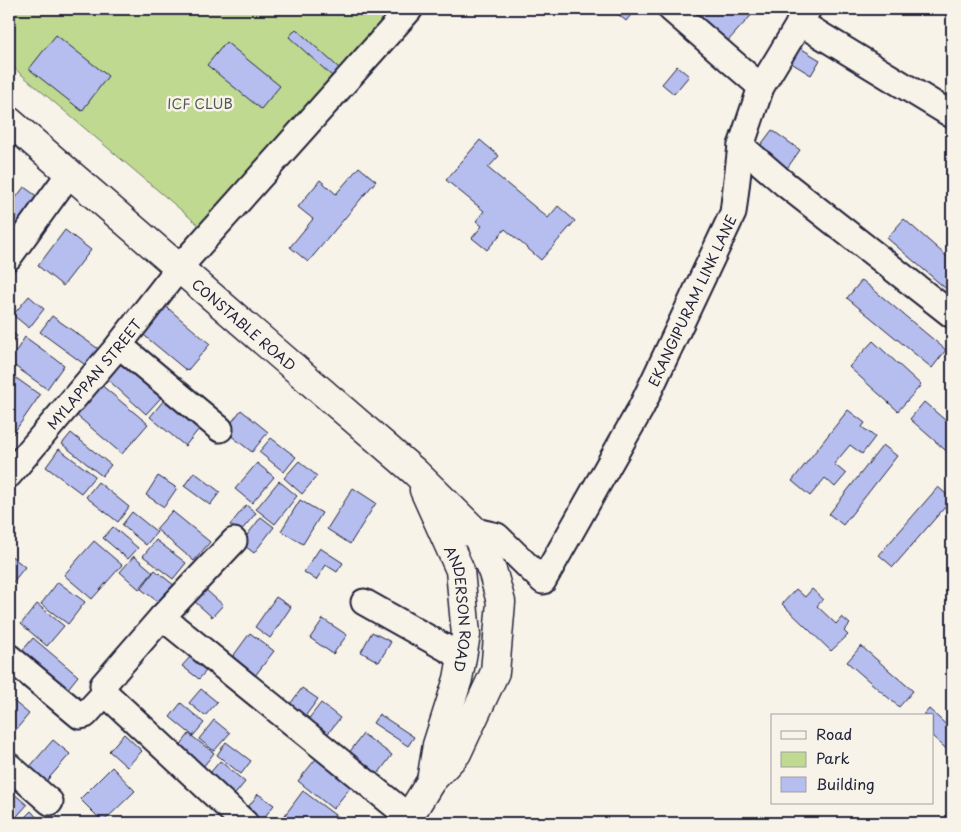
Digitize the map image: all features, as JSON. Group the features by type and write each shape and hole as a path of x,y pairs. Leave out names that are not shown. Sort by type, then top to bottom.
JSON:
{"street":[{"name":"MYLAPPAN STREET","path":"9,475 119,345 178,269 410,9"},
{"path":"671,9 761,87"},
{"path":"803,16 952,115"},
{"name":"EKANGIPURAM LINK LANE","path":"543,581 641,408 733,213 741,146 761,87 803,16"},
{"name":"CONSTABLE ROAD","path":"9,121 415,472 476,531 493,573 501,602 495,672"},
{"path":"741,146 785,184 952,315"},
{"path":"9,257 69,174"},
{"path":"119,345 220,429"},
{"name":"ANDERSON ROAD","path":"415,472 460,570 466,635 458,679 437,745 431,781"},
{"name":"CONSTABLE ROAD","path":"446,536 476,531 497,536 543,581"},
{"path":"234,541 162,617 103,685 105,693 245,823"},
{"path":"364,602 462,657"},
{"path":"162,617 407,820"},
{"path":"9,656 80,716 85,715 105,693"},
{"name":"ANDERSON ROAD","path":"407,820 431,781 457,753 495,672"},
{"path":"9,766 50,802"}],"green space":[{"name":"ICF CLUB","path":"9,9 401,9 214,238 9,64"}],"building":[{"path":"612,9 634,9 635,10 626,21"},
{"path":"691,9 757,9 726,43 689,11"},
{"path":"296,29 339,68 332,76 289,37"},
{"path":"56,35 108,76 82,111 29,69"},
{"path":"226,42 280,86 261,109 207,65"},
{"path":"797,46 820,60 811,75 788,61"},
{"path":"677,66 689,76 674,94 662,84"},
{"path":"772,130 800,150 785,171 757,150"},
{"path":"480,140 499,156 488,168 548,218 558,206 575,221 541,260 505,229 487,250 472,238 482,226 476,221 484,211 446,180"},
{"path":"359,167 376,181 308,262 290,247 313,219 298,207 320,180 336,194"},
{"path":"24,187 45,202 9,251 9,207"},
{"path":"904,219 952,261 952,294 887,238"},
{"path":"65,230 91,250 63,286 38,266"},
{"path":"862,280 946,350 932,368 847,298"},
{"path":"29,296 44,309 29,328 13,315"},
{"path":"163,304 210,344 187,371 140,332"},
{"path":"52,316 100,350 88,367 40,332"},
{"path":"9,330 17,336 9,348"},
{"path":"25,337 64,365 47,389 9,362"},
{"path":"873,341 921,385 898,411 849,367"},
{"path":"126,355 167,391 146,414 106,378"},
{"path":"9,373 40,395 13,434 9,431"},
{"path":"100,384 148,424 122,454 75,414"},
{"path":"169,394 204,423 185,446 150,417"},
{"path":"924,402 952,426 952,456 910,419"},
{"path":"241,410 268,432 252,452 225,431"},
{"path":"848,410 865,423 862,427 875,437 862,454 850,445 834,464 846,474 835,487 825,478 810,496 792,481"},
{"path":"71,433 111,465 102,476 62,444"},
{"path":"271,438 296,457 284,472 259,452"},
{"path":"883,445 897,456 843,525 829,514"},
{"path":"59,449 95,476 81,493 46,467"},
{"path":"299,461 317,476 302,494 284,478"},
{"path":"257,463 274,477 252,503 235,489"},
{"path":"194,472 220,492 210,505 184,486"},
{"path":"158,476 177,488 164,507 146,495"},
{"path":"279,481 297,496 275,524 256,509"},
{"path":"98,482 129,507 118,522 86,497"},
{"path":"938,487 952,499 893,567 879,555"},
{"path":"353,488 376,503 350,544 327,529"},
{"path":"300,500 322,513 303,544 281,531"},
{"path":"246,505 256,513 240,532 230,525"},
{"path":"172,511 210,542 194,561 156,529"},
{"path":"132,512 157,532 146,545 122,525"},
{"path":"261,517 274,527 254,553 241,543"},
{"path":"113,527 138,548 128,559 103,538"},
{"path":"156,540 186,563 173,579 143,556"},
{"path":"94,541 122,565 92,599 64,575"},
{"path":"320,548 343,563 337,572 326,565 316,580 304,572"},
{"path":"9,554 25,567 9,587"},
{"path":"134,556 153,572 139,589 120,572"},
{"path":"155,570 175,586 161,604 141,589"},
{"path":"58,582 85,602 68,624 41,604"},
{"path":"205,589 223,605 212,617 194,601"},
{"path":"796,589 805,597 812,589 823,599 817,606 836,624 842,617 850,624 844,631 848,635 831,651 782,604"},
{"path":"276,597 291,607 270,638 255,627"},
{"path":"37,604 64,626 47,646 21,624"},
{"path":"323,619 347,635 333,654 310,638"},
{"path":"372,632 391,642 379,662 361,652"},
{"path":"250,633 274,651 251,681 228,663"},
{"path":"33,638 78,676 62,696 17,657"},
{"path":"861,646 913,691 899,707 847,662"},
{"path":"197,649 213,663 199,679 182,666"},
{"path":"302,688 318,699 300,723 285,711"},
{"path":"201,689 217,702 205,716 189,703"},
{"path":"12,700 29,714 9,738 9,704"},
{"path":"181,703 204,723 193,736 170,717"},
{"path":"321,703 340,718 322,741 303,726"},
{"path":"929,709 952,730 952,754 934,738 934,714 925,714"},
{"path":"379,714 414,737 408,746 373,723"},
{"path":"214,720 230,733 214,751 199,739"},
{"path":"124,734 142,751 127,767 109,751"},
{"path":"189,734 214,753 199,772 175,752"},
{"path":"363,734 392,755 378,774 349,753"},
{"path":"53,740 70,754 43,785 27,770"},
{"path":"226,742 251,761 241,774 217,755"},
{"path":"319,755 354,783 333,809 298,781"},
{"path":"220,761 245,782 232,798 206,778"},
{"path":"112,767 135,791 103,822 80,799"},
{"path":"303,791 343,821 341,823 279,823"},
{"path":"12,792 27,805 9,823 9,795"},
{"path":"258,794 274,805 260,823 256,823 243,814"},
{"path":"31,811 42,823 19,823"}]}
